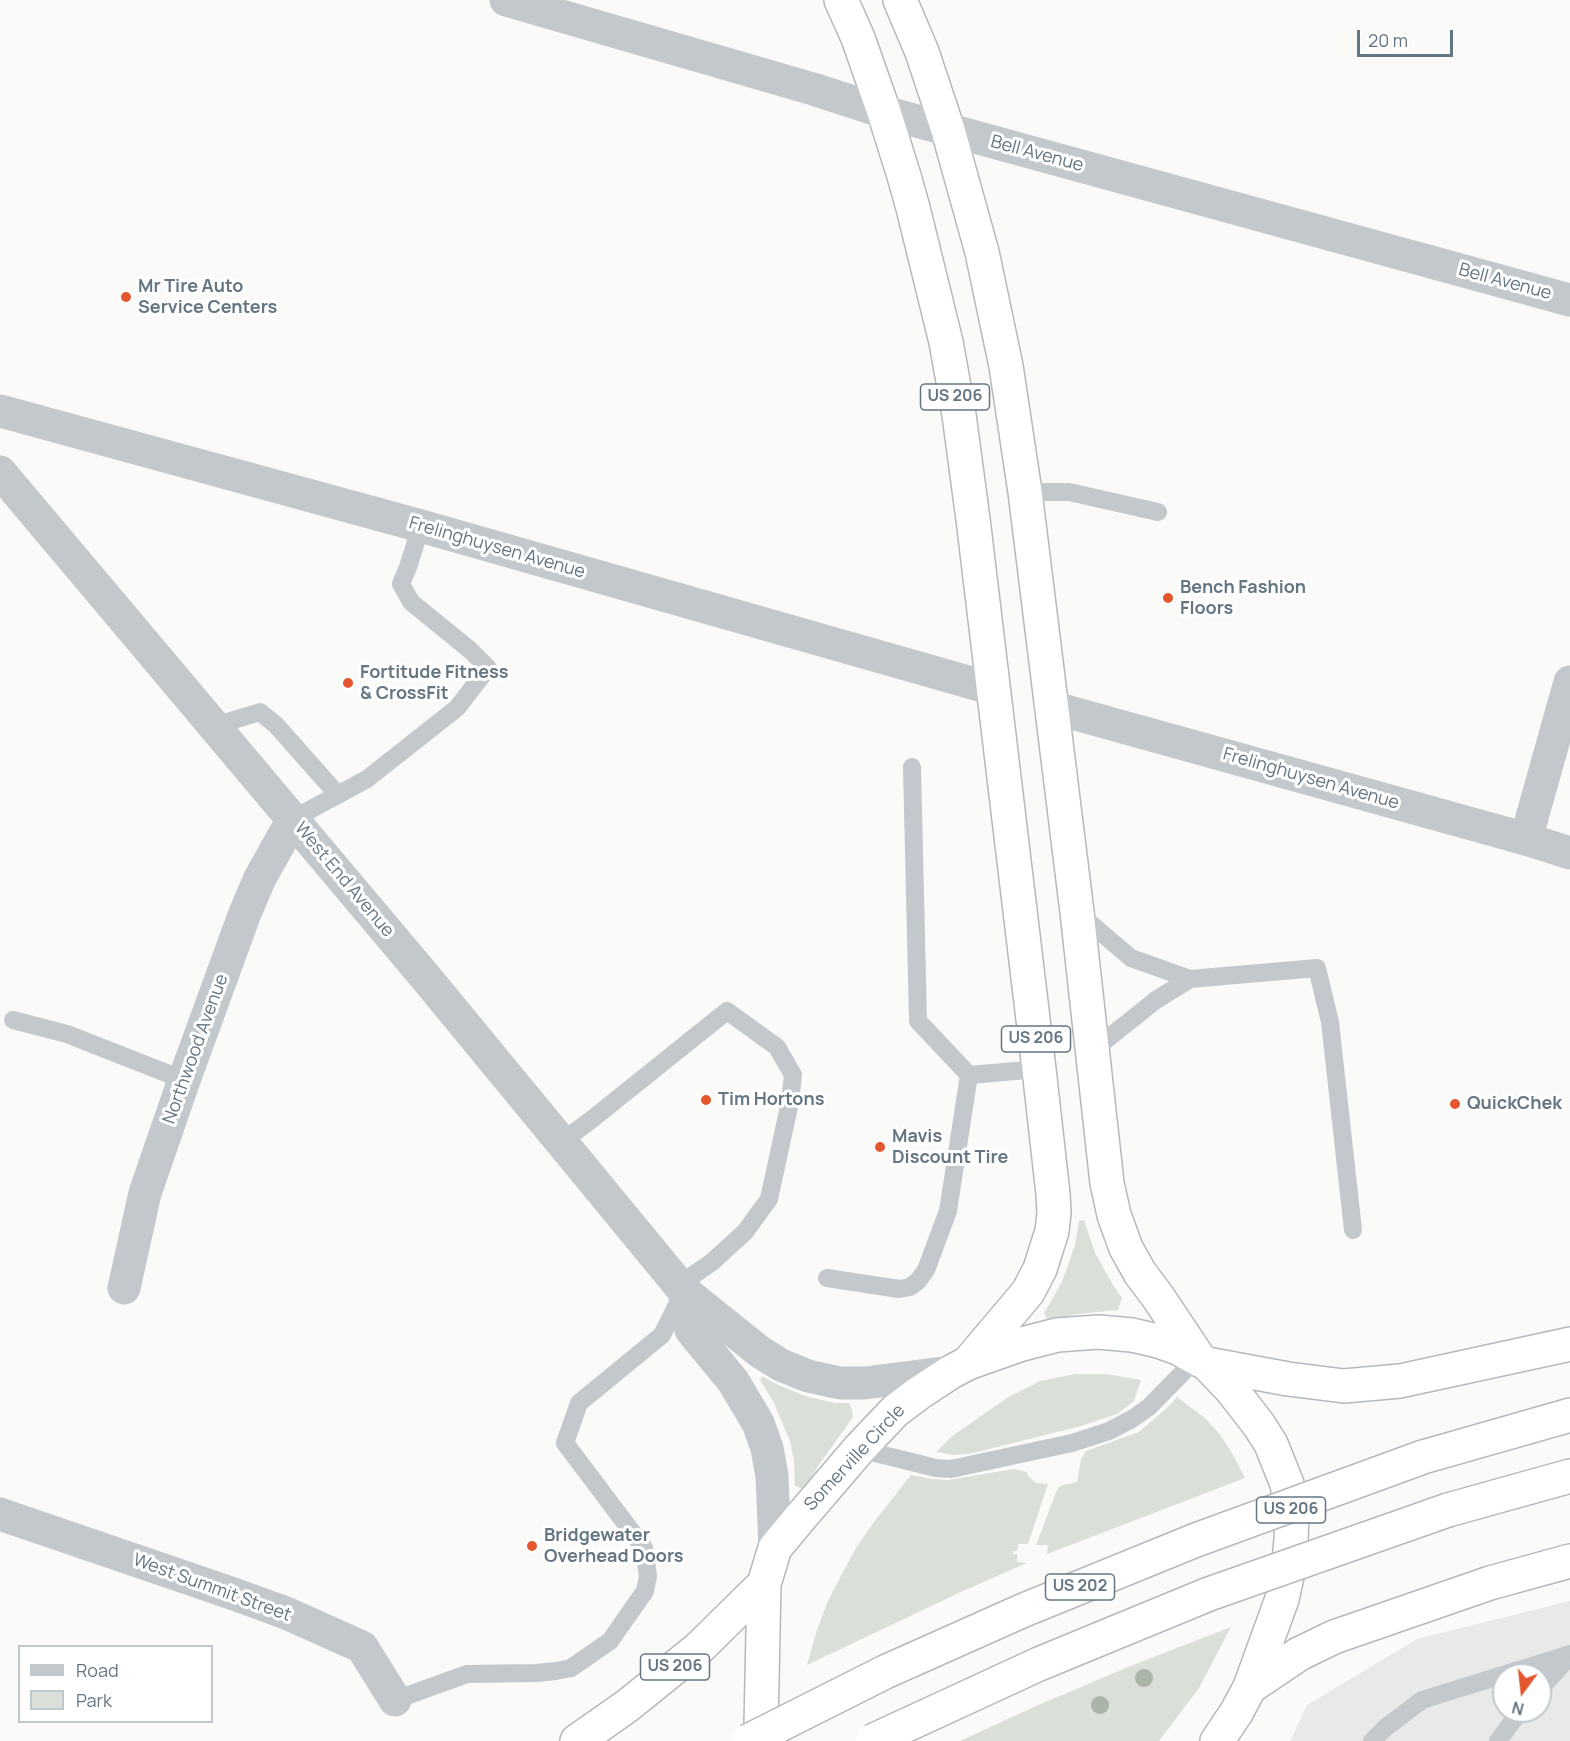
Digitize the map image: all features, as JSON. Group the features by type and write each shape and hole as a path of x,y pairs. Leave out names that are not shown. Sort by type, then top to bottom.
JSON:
{"highway":[{"name":"US 206","path":"841,0 858,38 884,112 913,208 946,342 959,415 1040,1069 1053,1194 1052,1231 1040,1269 1028,1292 960,1367"},
{"name":"US 206","path":"900,0 922,52 948,130 982,252 1006,366 1025,492 1077,912 1107,1183 1114,1215 1126,1248 1140,1273 1203,1360"},
{"name":"Somerville Circle","path":"763,1741 761,1726 764,1584 775,1548 859,1449 896,1411 919,1393 960,1367 1022,1344 1057,1335 1098,1332 1132,1335 1158,1341 1203,1360 1251,1412 1271,1444 1287,1484 1292,1514 1288,1572 1282,1599 1250,1687 1217,1741"},
{"path":"1203,1360 1288,1379 1344,1386 1400,1381 1570,1344"},
{"name":"US 202","path":"748,1741 885,1672 1024,1610 1196,1540 1423,1457 1570,1415"},
{"path":"872,1741 1039,1664 1209,1594 1448,1510 1570,1476"},
{"path":"1250,1687 1299,1654 1334,1637 1490,1583 1570,1561"},
{"name":"US 206","path":"577,1741 627,1706 699,1648 764,1584"}],"street":[{"name":"Bell Avenue","path":"506,0 884,112 1570,300"},
{"name":"Frelinghuysen Avenue","path":"0,411 421,526 993,689"},
{"name":"West End Avenue","path":"0,472 427,979 681,1288 760,1352 781,1365 808,1376 840,1383 865,1383 960,1367"},
{"path":"1526,839 1570,682"},
{"name":"Frelinghuysen Avenue","path":"1051,706 1570,853"},
{"name":"Northwood Avenue","path":"124,1288 145,1193 184,1080 245,913 293,819"},
{"name":"West End Avenue","path":"681,1288 691,1330 733,1381 758,1423 767,1448 772,1476 775,1548"},
{"name":"West Summit Street","path":"0,1514 286,1613 362,1647 395,1700"}],"lane":[{"path":"1025,492 1068,492 1158,512"},
{"path":"293,819 367,779 457,708 488,668 470,650 411,602 401,584 421,526"},
{"path":"214,726 260,712 276,724 338,795"},
{"path":"912,767 918,1021 969,1075"},
{"path":"1077,912 1131,958 1190,979 1317,968 1330,1022 1353,1230"},
{"path":"1092,1051 1156,1000 1190,979"},
{"path":"395,1700 467,1674 556,1671 571,1668 610,1641 645,1591 648,1576 644,1548 565,1443 579,1403 662,1335 681,1288 745,1232 769,1199 790,1102 793,1075 777,1047 727,1011 560,1143"},
{"path":"13,1020 68,1034 184,1080"},
{"path":"969,1075 1040,1069"},
{"path":"827,1278 899,1289 910,1287 926,1270 948,1211 969,1075"},
{"path":"859,1449 936,1468 951,1469 1072,1443 1108,1431 1132,1419 1203,1360"},
{"path":"1552,1675 1570,1655"},
{"path":"1372,1741 1385,1728 1422,1700 1570,1655"},
{"path":"1498,1741 1511,1723"}],"shaded area":[{"path":"1570,1601 1570,1741 1290,1741 1307,1705 1417,1639"}],"green space":[{"path":"1084,1220 1095,1253 1122,1298 1118,1310 1077,1314 1049,1321 1044,1313 1062,1282 1075,1245 1079,1221"},
{"path":"1075,1374 1106,1374 1141,1380 1134,1401 1117,1414 1081,1426 969,1454 953,1455 936,1452 951,1437 1007,1398 1040,1381"},
{"path":"762,1376 805,1396 835,1403 849,1403 852,1410 853,1417 818,1466 805,1489 795,1486 794,1460 790,1441 773,1401 760,1380"},
{"path":"1177,1397 1206,1419 1220,1435 1245,1478 1047,1554 1048,1545 1036,1545 1057,1490 1060,1486 1077,1482 1081,1459 1086,1451 1139,1432"},
{"path":"1014,1469 1027,1472 1036,1483 1048,1484 1028,1544 1018,1544 1017,1551 1013,1551 1013,1554 1017,1554 1017,1562 1027,1563 807,1665 828,1601 856,1548 911,1475 948,1480"},
{"path":"1231,1627 1199,1688 1159,1741 960,1741 1133,1665"}],"place":[{"name":"Mr Tire Auto Service Centers","path":"126,297"},
{"name":"Bench Fashion Floors","path":"1168,598"},
{"name":"Fortitude Fitness & CrossFit","path":"348,683"},
{"name":"Tim Hortons","path":"706,1100"},
{"name":"QuickChek","path":"1455,1104"},
{"name":"Mavis Discount Tire","path":"880,1147"},
{"name":"Bridgewater Overhead Doors","path":"532,1546"}]}
